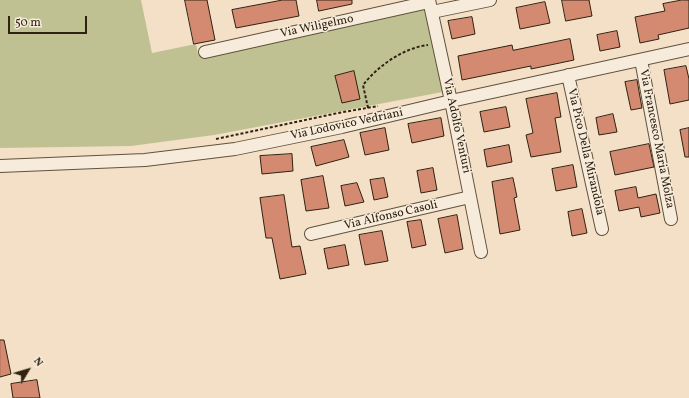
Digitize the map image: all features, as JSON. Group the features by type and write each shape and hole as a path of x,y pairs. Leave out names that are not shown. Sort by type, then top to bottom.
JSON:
{"street":[{"name":"Via Wiligelmo","path":"204,52 430,5 490,0"},
{"name":"Via Adolfo Venturi","path":"430,5 481,252"},
{"name":"Via Lodovico Vedriani","path":"0,166 145,160 235,149 342,127 568,75 689,50"},
{"name":"Via Francesco Maria Molza","path":"641,60 671,219"},
{"name":"Via Pico Della Mirandola","path":"568,75 602,229"},
{"name":"Via Alfonso Casoli","path":"311,234 470,198"}],"path":[{"path":"368,108 363,85 368,79 392,59 404,52 423,46 438,44"},
{"path":"214,140 383,105"}],"green space":[{"path":"0,0 141,0 152,53 196,44 198,54 430,2 448,91 214,135 131,146 0,148"}],"building":[{"path":"185,0 207,0 215,40 194,44"},
{"path":"283,0 296,0 299,16 236,28 232,10"},
{"path":"317,0 352,0 352,4 319,11"},
{"path":"562,0 589,0 592,16 566,21"},
{"path":"689,0 689,28 658,35 659,39 640,43 635,17 665,11 663,4"},
{"path":"545,2 550,23 520,29 516,8"},
{"path":"472,17 475,34 452,39 448,21"},
{"path":"617,31 620,47 600,51 597,35"},
{"path":"570,39 574,60 531,69 531,66 462,80 458,56 512,45 513,50"},
{"path":"686,66 689,79 689,100 670,104 664,70"},
{"path":"354,71 360,99 342,103 335,76"},
{"path":"637,80 642,108 631,110 625,82"},
{"path":"557,93 561,117 555,118 561,152 531,157 526,135 533,133 526,99"},
{"path":"506,107 510,127 484,132 480,112"},
{"path":"613,114 617,132 599,135 596,118"},
{"path":"441,118 444,136 412,143 408,124"},
{"path":"385,128 389,150 365,155 360,133"},
{"path":"689,128 689,157 685,157 680,130"},
{"path":"344,140 349,157 316,166 311,147"},
{"path":"649,144 654,167 615,175 610,152"},
{"path":"509,145 512,162 487,167 484,150"},
{"path":"292,154 293,171 262,174 260,156"},
{"path":"573,165 577,187 556,191 552,169"},
{"path":"433,168 437,190 421,193 417,171"},
{"path":"323,176 329,208 306,211 301,180"},
{"path":"384,178 388,197 374,200 370,180"},
{"path":"513,178 517,197 514,198 520,230 500,234 492,182"},
{"path":"357,183 364,202 345,206 341,186"},
{"path":"636,187 638,198 656,194 660,213 641,217 639,207 619,211 615,191"},
{"path":"284,195 292,247 300,246 306,274 280,279 272,238 266,238 260,198"},
{"path":"582,209 587,233 572,236 568,212"},
{"path":"457,215 463,249 445,253 438,219"},
{"path":"421,220 426,245 412,248 407,222"},
{"path":"382,231 388,261 365,265 359,235"},
{"path":"345,245 349,265 328,269 324,249"},
{"path":"0,340 4,340 11,374 0,377"},
{"path":"37,380 40,398 13,398 11,384"}]}
